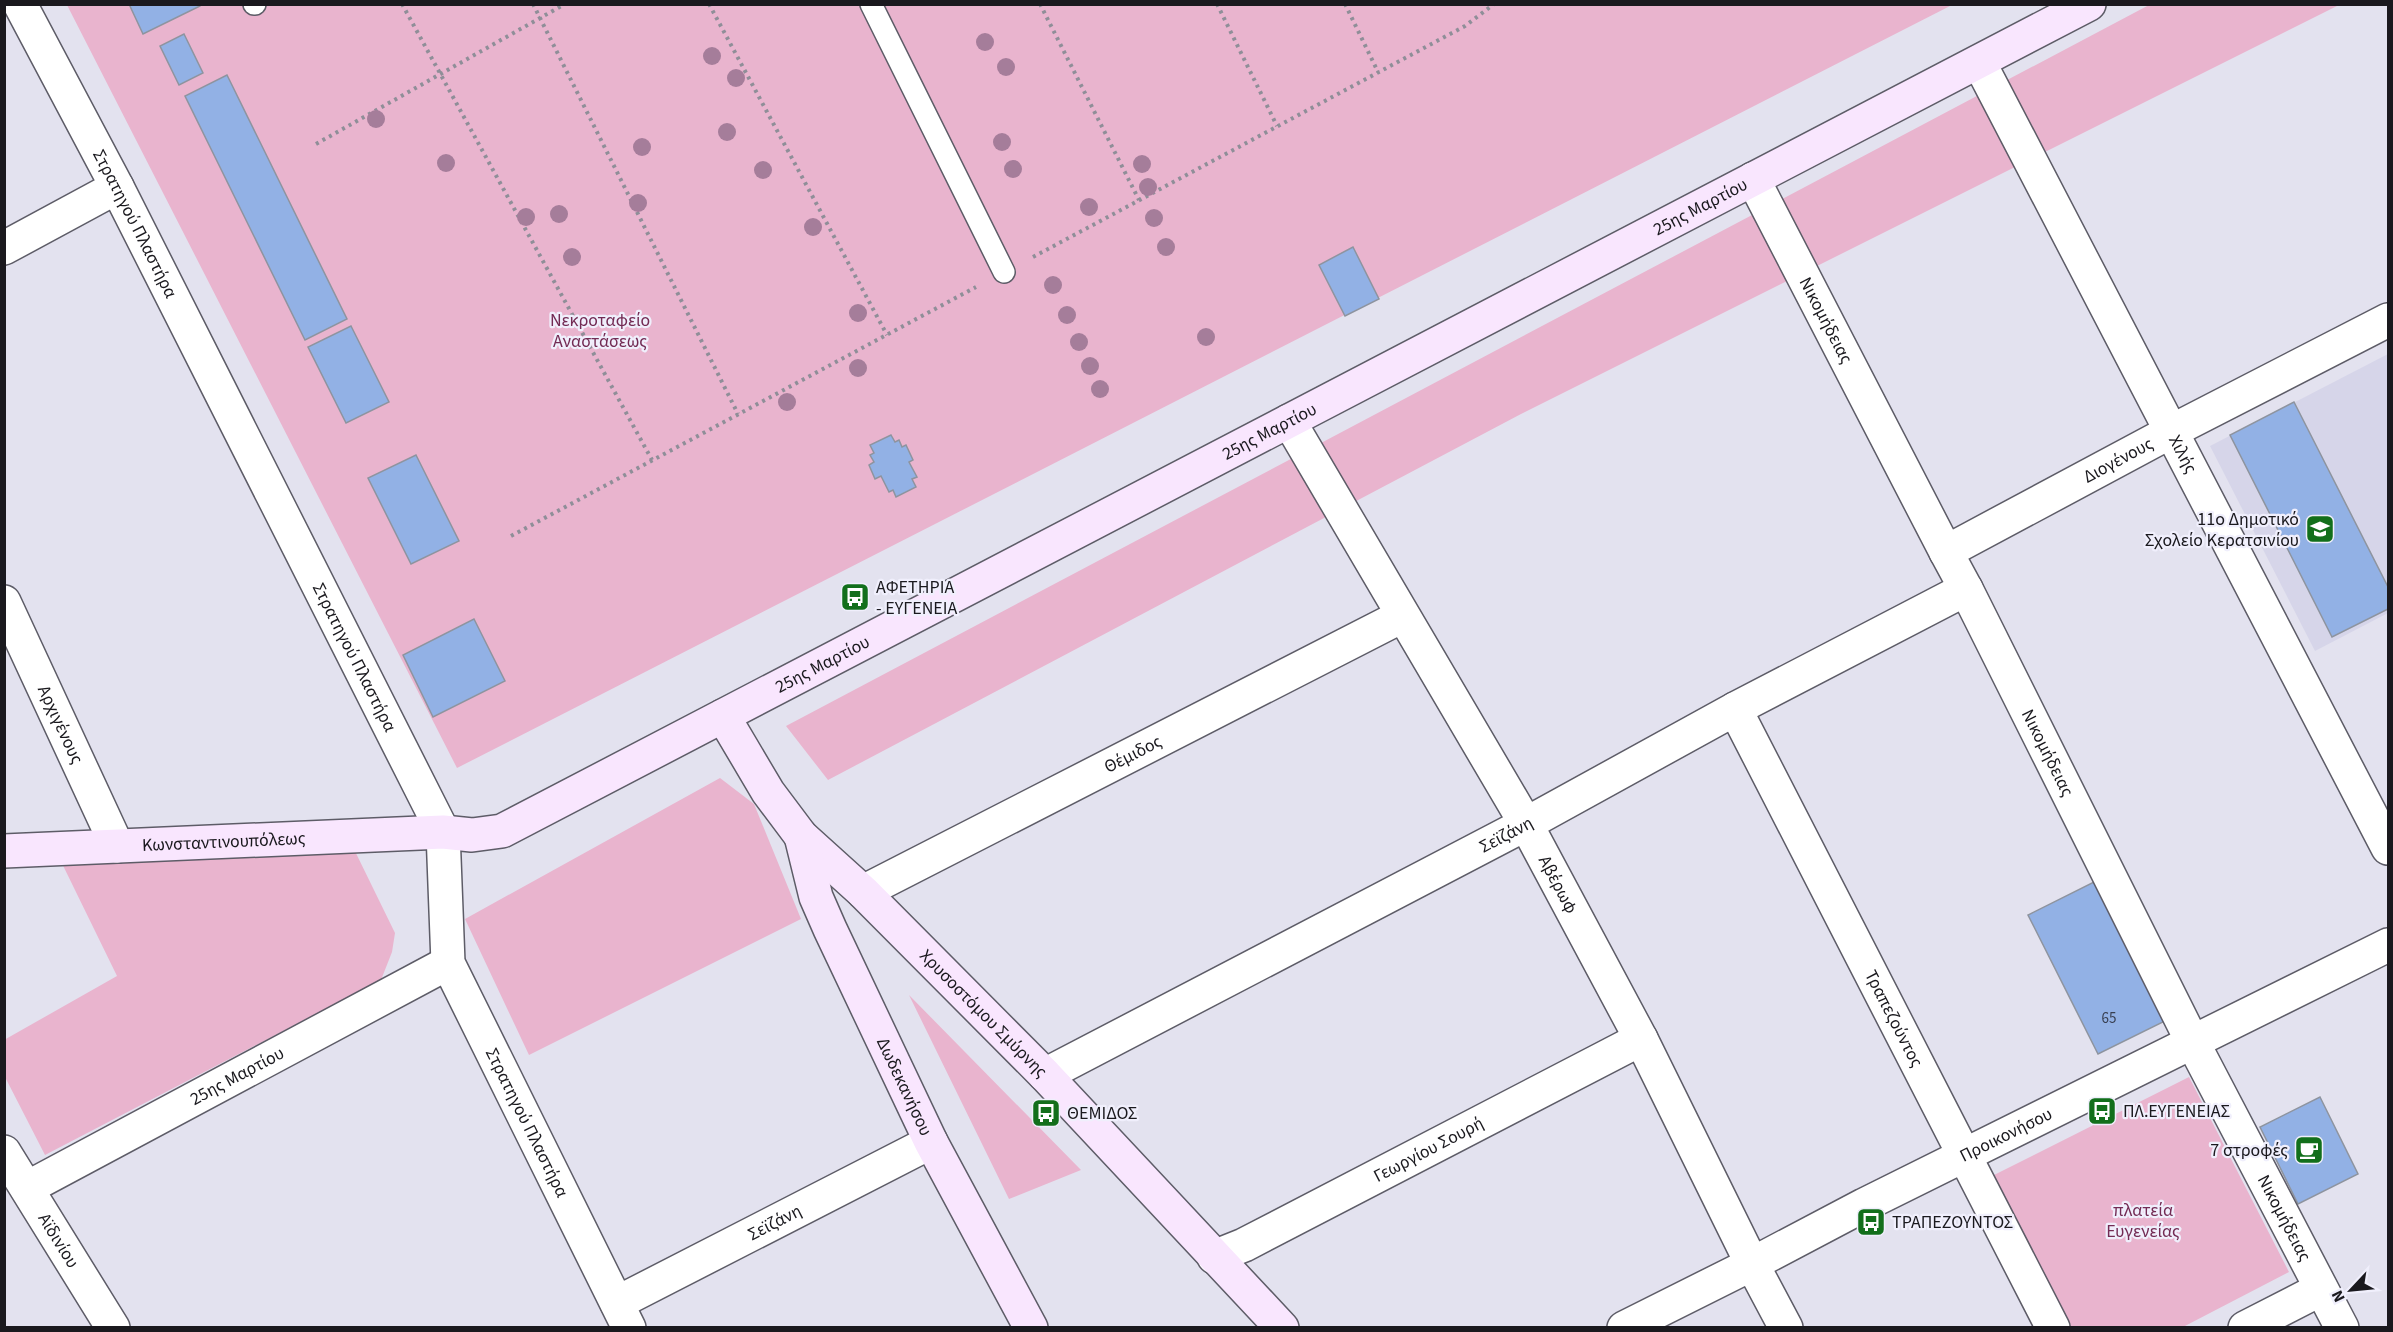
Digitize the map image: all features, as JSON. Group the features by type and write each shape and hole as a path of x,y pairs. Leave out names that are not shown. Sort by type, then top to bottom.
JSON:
{"street":[{"name":"Στρατηγού Πλαστήρα","path":"20,4 117,187 443,832 448,963 623,1315"},
{"name":"25ης Μαρτίου","path":"443,832 472,835 502,831 2089,4"},
{"name":"Χιλής","path":"1979,62 2388,848"},
{"name":"Νικομήδειας","path":"1753,179 1966,589 2193,1043 2342,1328"},
{"path":"4,248 117,187"},
{"name":"Διογένους","path":"1946,552 2172,431 2388,320"},
{"name":"Αβέρωφ","path":"1289,421 1526,824 1641,1039 1786,1328"},
{"name":"Σεϊζάνη","path":"1045,1075 1526,824 1735,709 1966,589"},
{"name":"Αρχιγένους","path":"4,602 117,846"},
{"name":"Θέμιδος","path":"863,892 1402,616"},
{"name":"Τραπεζούντος","path":"1735,709 2054,1328"},
{"name":"Χρυσοστόμου Σμύρνης","path":"723,716 768,792 801,836 863,892 1045,1075 1282,1328"},
{"name":"Κωνσταντινουπόλεως","path":"4,851 443,832"},
{"name":"Δωδεκανήσου","path":"801,836 816,897 931,1142 1031,1328"},
{"name":"Προικονήσου","path":"1624,1328 1752,1264 1864,1204 2388,945"},
{"name":"25ης Μαρτίου","path":"27,1188 448,963"},
{"name":"Γεωργίου Σουρή","path":"1214,1257 1244,1245 1641,1039"},
{"name":"Σεϊζάνη","path":"623,1315 931,1142"},
{"name":"Αϊδινίου","path":"4,1152 113,1328"},
{"path":"2245,1328 2321,1289"}],"lane":[{"path":"872,4 1004,272"}],"path":[{"path":"402,4 652,460"},
{"path":"533,4 738,414"},
{"path":"316,144 565,4"},
{"path":"709,4 887,335"},
{"path":"1040,4 1139,200"},
{"path":"1217,4 1277,126"},
{"path":"1345,4 1378,72"}],"shaded area":[{"name":"11o Δημοτικό Σχολείο Κερατσινίου","path":"2388,354 2388,613 2315,651 2210,446"}],"green space":[{"name":"Νεκροταφείο Αναστάσεως","path":"67,5 1952,5 457,768"},
{"path":"2149,5 2339,5 1521,414 828,780 786,726"},
{"path":"720,778 754,804 801,919 529,1055 465,919"},
{"path":"350,841 395,933 392,952 381,980 45,1155 5,1077 4,1040 117,976 53,845"},
{"path":"909,995 1081,1170 1009,1199"},
{"name":"πλατεία Ευγενείας","path":"2189,1077 2289,1272 2183,1327 2070,1327 1988,1178"}],"building":[{"path":"129,4 200,4 200,6 143,34"},
{"path":"184,34 203,73 179,85 160,46"},
{"path":"227,75 347,319 305,340 185,96"},
{"path":"1353,247 1379,299 1345,316 1319,265"},
{"path":"351,326 389,402 346,423 308,347"},
{"path":"2294,402 2388,587 2388,609 2332,637 2230,435"},
{"path":"891,435 895,442 899,440 902,447 906,445 913,460 909,462 917,477 912,479 916,487 896,497 893,490 889,492 881,476 875,479 869,465 874,462 870,455 874,453 870,445"},
{"path":"416,455 459,541 411,564 368,478"},
{"path":"474,619 505,681 433,717 403,655"},
{"path":"2098,880 2167,1020 2098,1054 2028,915"},
{"name":"7 στροφές","path":"2320,1097 2358,1174 2298,1204 2260,1127"}],"place":[{"name":"11o Δημοτικό Σχολείο Κερατσινίου","path":"2320,529"},
{"name":"ΑΦΕΤΗΡΙΑ - ΕΥΓΕΝΕΙΑ","path":"855,597"},
{"name":"ΠΛ.ΕΥΓΕΝΕΙΑΣ","path":"2102,1111"},
{"name":"ΘΕΜΙΔΟΣ","path":"1046,1113"},
{"name":"7 στροφές","path":"2309,1150"},
{"name":"ΤΡΑΠΕΖΟΥΝΤΟΣ","path":"1871,1222"}]}
